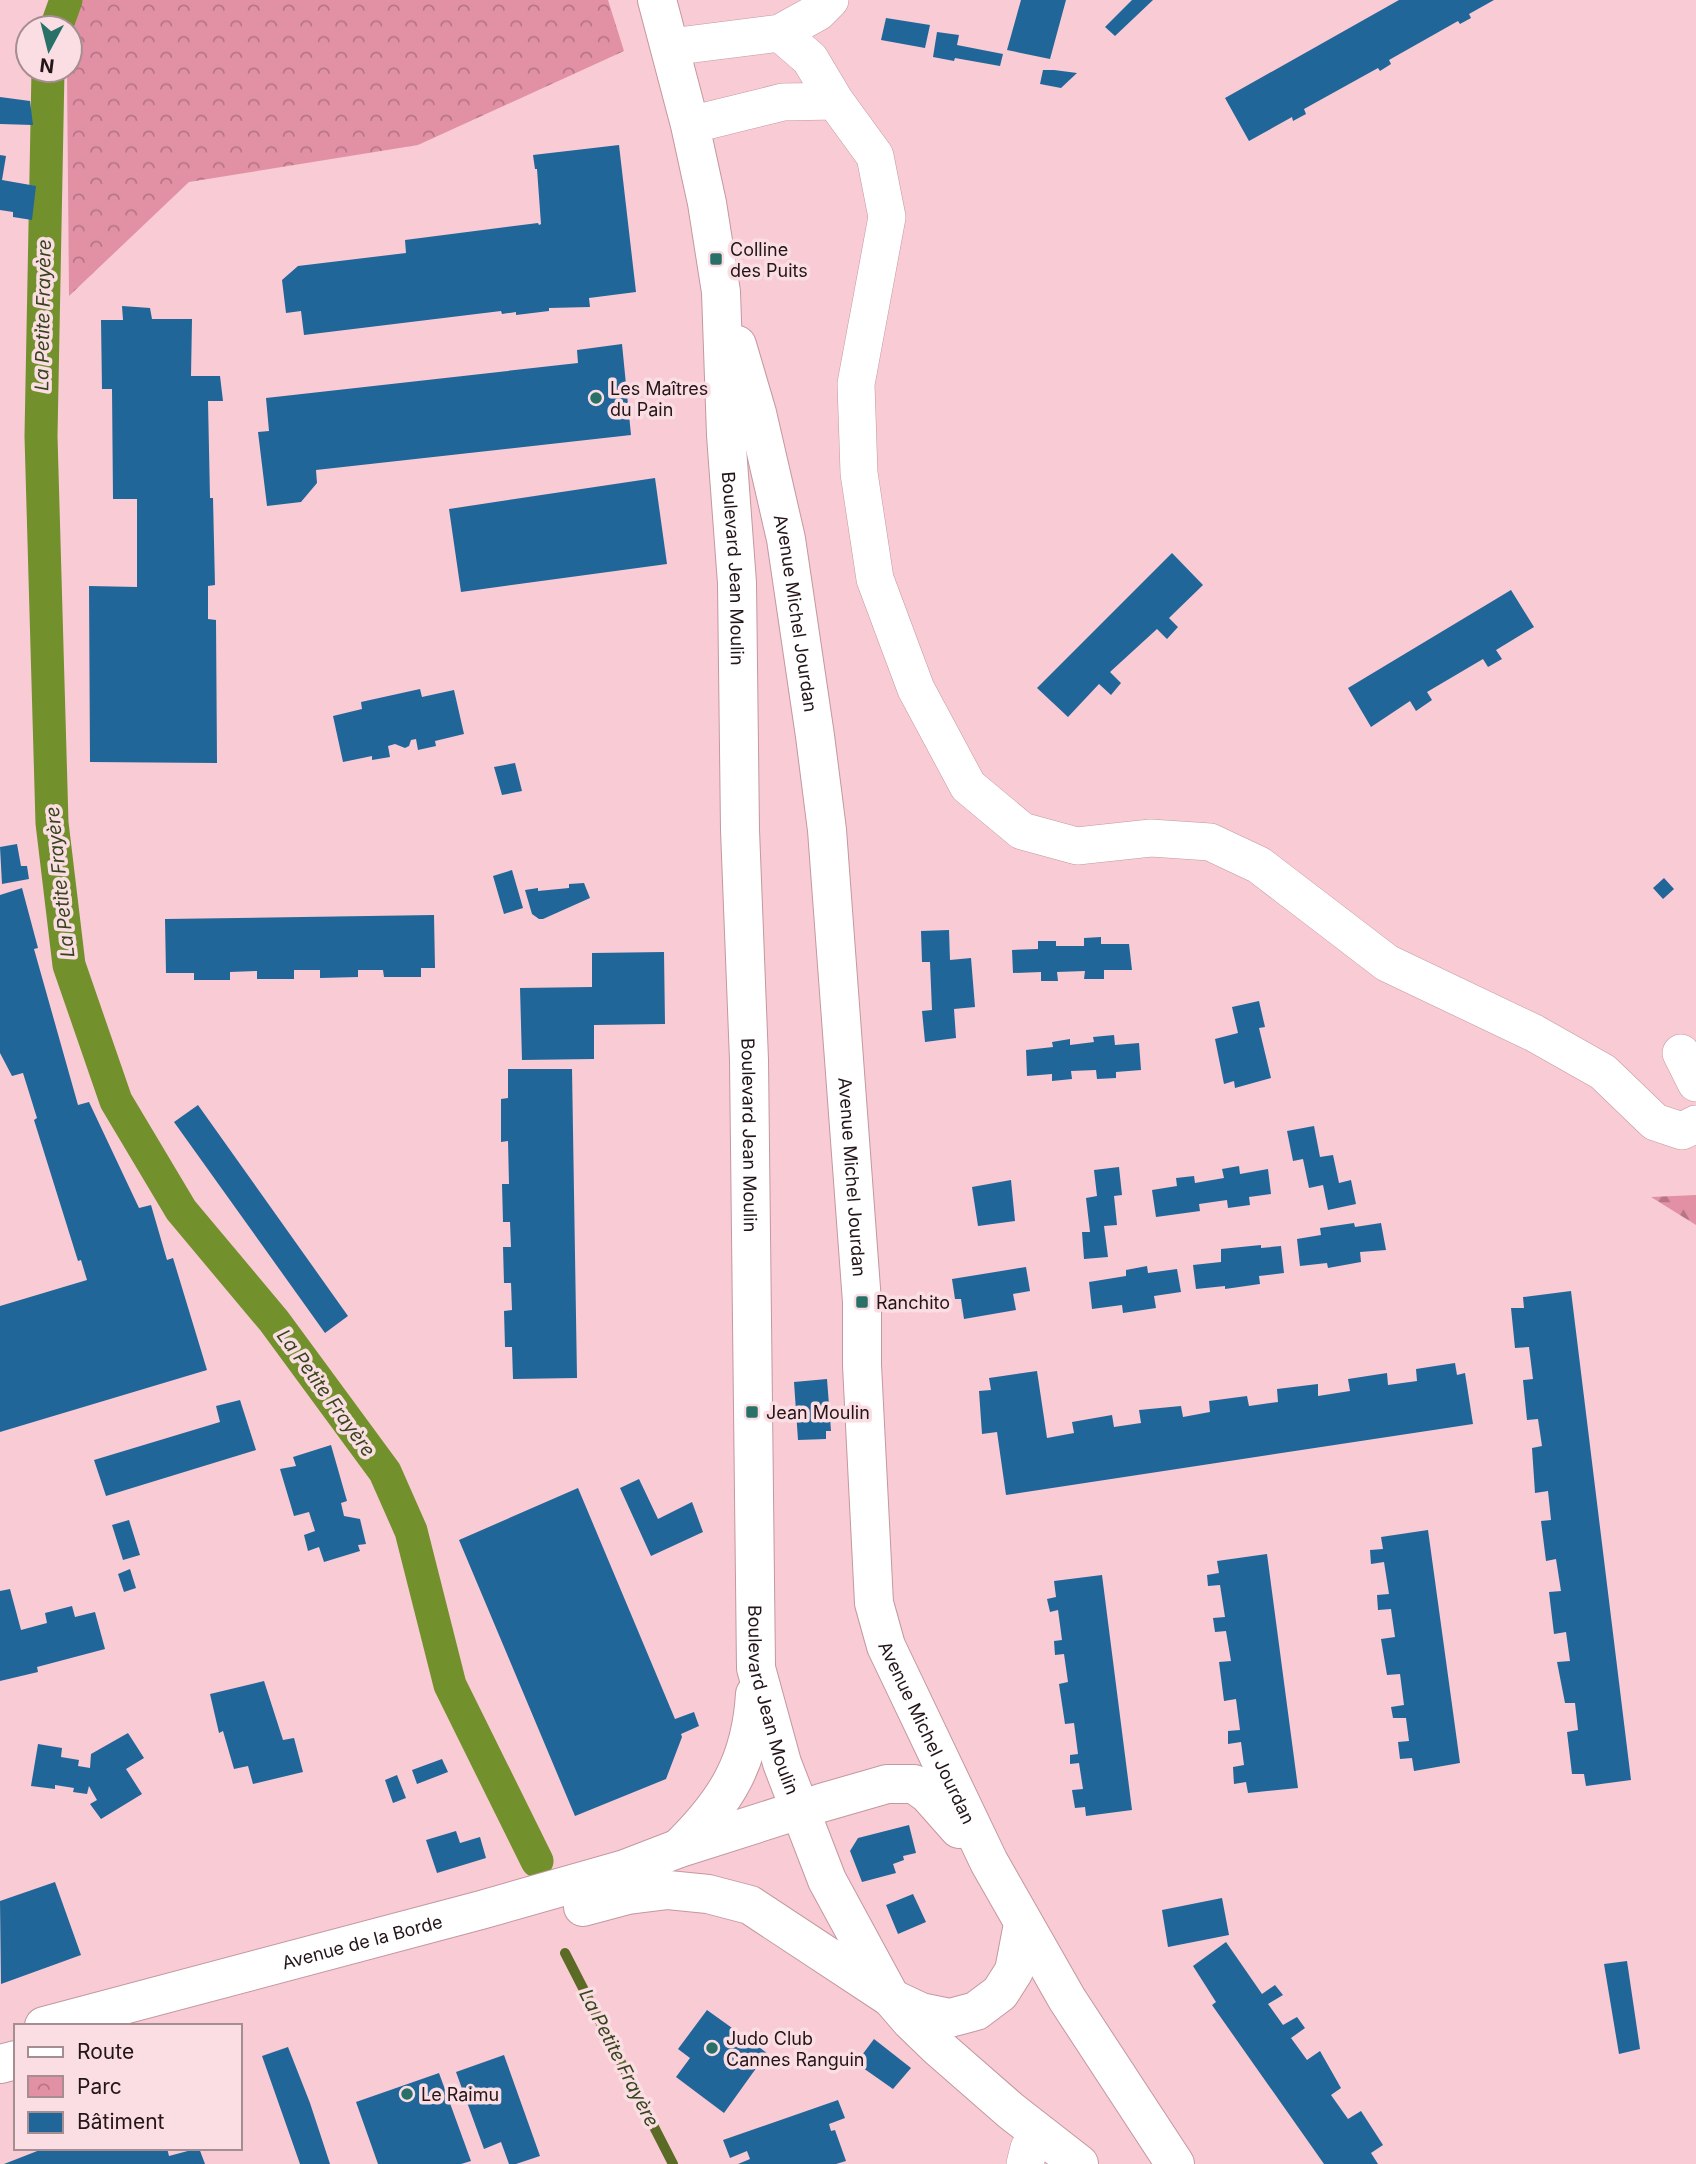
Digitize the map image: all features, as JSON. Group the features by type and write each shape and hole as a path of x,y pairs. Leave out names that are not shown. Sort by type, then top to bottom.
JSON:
{"main road":[{"name":"Boulevard Jean Moulin","path":"657,0 690,125 707,203 721,292 726,435 737,583 740,830 749,1060 756,1668 782,1763 827,1880 891,1998 1032,2149 1079,2164"},
{"name":"Avenue Michel Jourdan","path":"721,292 757,413 786,539 827,830 862,1303 862,1365 874,1603 886,1646 989,1862 1068,1999 1175,2164"},
{"path":"677,1849 721,1802 739,1767 748,1745 753,1721 756,1668"},
{"name":"Avenue de la Borde","path":"52,2024 625,1869 677,1849 887,1784 914,1784 929,1794 989,1862"},
{"path":"152,2024 628,1895 668,1890 708,1894 750,1905 891,1998 920,2011 950,2018 976,2011 1000,1993 1014,1971 1023,1924"}],"street":[{"path":"670,47 780,33 818,12 830,0"},
{"path":"780,33 810,59 835,101 874,156 887,217 856,384 859,473 874,579 916,689 968,786 1022,831 1077,846 1151,838 1210,842 1259,865 1387,963 1534,1032 1603,1072 1655,1122 1682,1131 1696,1124"},
{"path":"690,125 783,102 835,101"}],"green space":[{"path":"75,0 608,0 624,51 418,145 189,182 69,296 67,84 84,84 84,14 71,14"},
{"path":"1696,1195 1696,1225 1651,1197"}],"building":[{"path":"1021,0 1066,0 1050,59 1007,50"},
{"path":"1132,0 1153,0 1115,36 1105,27"},
{"path":"1399,0 1494,0 1469,14 1471,18 1460,24 1458,21 1389,60 1391,64 1380,71 1378,68 1304,109 1306,114 1293,121 1292,117 1249,141 1225,98"},
{"path":"886,18 930,25 925,48 881,40"},
{"path":"937,32 959,35 957,45 1003,54 1000,66 933,57"},
{"path":"1043,70 1077,73 1061,88 1040,84"},
{"path":"0,97 30,101 33,125 0,124"},
{"path":"619,145 636,292 589,298 590,307 549,308 549,311 516,315 516,312 502,314 501,311 304,335 301,311 286,313 282,280 298,266 406,253 405,240 539,225 537,169 533,155"},
{"path":"0,155 6,156 2,180 36,186 32,220 13,217 13,212 0,210"},
{"path":"122,306 150,308 152,319 192,319 191,376 220,376 223,401 208,401 215,585 208,586 208,619 216,620 217,763 90,762 89,586 137,587 137,499 113,499 112,389 102,389 101,320 123,320"},
{"path":"622,344 631,435 316,470 317,483 301,502 267,506 258,432 269,431 266,398 578,363 577,350"},
{"path":"655,478 667,564 461,592 449,509"},
{"path":"1172,553 1203,585 1169,618 1178,627 1167,639 1157,629 1110,672 1121,683 1111,695 1099,684 1068,717 1037,688"},
{"path":"1511,590 1534,627 1496,650 1502,659 1488,667 1483,659 1427,692 1432,700 1416,711 1410,701 1371,727 1348,688"},
{"path":"420,689 422,697 454,690 464,734 435,741 436,746 418,750 416,739 411,740 405,748 395,744 388,746 390,757 372,760 372,756 343,762 333,716 362,709 361,702"},
{"path":"515,763 522,791 502,795 494,767"},
{"path":"17,844 21,866 27,866 29,879 2,884 0,847"},
{"path":"512,870 523,908 504,914 493,876"},
{"path":"1664,878 1674,889 1663,899 1653,888"},
{"path":"584,883 590,898 543,919 532,914 525,890 569,888 569,884"},
{"path":"22,888 38,948 34,949 78,1105 89,1102 139,1208 151,1205 167,1260 173,1258 207,1370 0,1432 0,1306 87,1280 81,1260 78,1261 34,1120 37,1118 23,1073 12,1076 0,1053 0,895"},
{"path":"434,915 435,968 421,968 421,977 384,977 383,970 358,970 358,977 320,978 320,970 294,970 294,979 257,979 257,971 230,972 230,980 194,980 194,973 166,973 165,919"},
{"path":"949,930 950,960 971,958 975,1007 954,1009 956,1038 925,1042 922,1011 932,1010 930,962 922,962 921,931"},
{"path":"1101,937 1101,944 1129,944 1132,970 1104,970 1104,979 1084,979 1085,971 1057,972 1058,981 1041,981 1041,972 1013,973 1012,950 1038,949 1038,941 1056,941 1056,946 1084,946 1084,938"},
{"path":"664,952 665,1024 594,1025 594,1059 522,1060 520,988 592,987 592,953"},
{"path":"1259,1001 1265,1027 1259,1028 1271,1078 1235,1088 1234,1081 1224,1084 1215,1039 1238,1033 1232,1007"},
{"path":"1114,1035 1115,1045 1139,1043 1141,1070 1116,1072 1116,1078 1097,1079 1096,1070 1071,1071 1072,1079 1052,1081 1052,1074 1027,1076 1026,1050 1053,1047 1052,1042 1070,1039 1070,1045 1094,1042 1093,1037"},
{"path":"508,1069 572,1069 577,1378 513,1379 512,1347 505,1347 504,1311 512,1310 511,1283 504,1283 503,1247 511,1247 510,1222 503,1222 502,1184 509,1184 508,1141 501,1142 501,1099 508,1098"},
{"path":"198,1105 348,1316 325,1333 174,1122"},
{"path":"1314,1126 1320,1157 1333,1155 1339,1183 1351,1180 1356,1204 1328,1210 1323,1185 1309,1188 1303,1159 1293,1161 1287,1131"},
{"path":"1239,1166 1240,1174 1268,1169 1271,1194 1249,1197 1250,1205 1228,1208 1227,1200 1199,1204 1200,1211 1156,1217 1152,1190 1177,1186 1176,1178 1194,1176 1195,1183 1224,1178 1222,1169"},
{"path":"1119,1167 1122,1195 1114,1196 1117,1225 1104,1226 1108,1257 1084,1259 1082,1232 1090,1232 1086,1198 1097,1196 1094,1170"},
{"path":"1011,1180 1015,1221 978,1226 972,1187"},
{"path":"1354,1223 1355,1227 1381,1223 1386,1250 1360,1252 1361,1262 1328,1268 1327,1263 1300,1266 1297,1239 1321,1235 1320,1228"},
{"path":"1261,1245 1261,1248 1281,1246 1284,1273 1259,1276 1260,1284 1225,1289 1225,1286 1196,1289 1193,1265 1221,1262 1221,1249"},
{"path":"1147,1266 1148,1273 1177,1269 1181,1292 1154,1296 1156,1308 1123,1313 1122,1305 1092,1309 1089,1282 1126,1276 1126,1270"},
{"path":"1026,1267 1030,1291 1013,1294 1016,1310 964,1319 961,1299 955,1299 952,1279"},
{"path":"1571,1291 1631,1780 1586,1786 1584,1774 1572,1774 1567,1732 1578,1730 1575,1703 1565,1703 1557,1662 1570,1661 1566,1632 1554,1634 1549,1592 1561,1591 1556,1559 1546,1561 1541,1521 1551,1520 1548,1491 1535,1493 1532,1448 1542,1446 1538,1419 1527,1420 1523,1380 1533,1379 1529,1347 1515,1348 1511,1308 1524,1308 1523,1297"},
{"path":"1455,1363 1457,1375 1465,1373 1473,1424 1006,1495 997,1432 982,1434 979,1391 991,1390 989,1378 1037,1371 1047,1438 1074,1433 1072,1422 1112,1415 1114,1427 1141,1423 1139,1410 1181,1406 1183,1417 1210,1412 1209,1401 1247,1396 1249,1406 1278,1402 1277,1389 1318,1384 1318,1396 1350,1391 1348,1379 1387,1373 1388,1385 1417,1381 1416,1369"},
{"path":"827,1379 831,1431 826,1431 826,1439 798,1440 794,1382"},
{"path":"240,1400 256,1450 106,1496 94,1460 220,1422 216,1406"},
{"path":"331,1445 347,1501 341,1503 344,1516 360,1519 366,1544 358,1545 360,1551 324,1562 319,1547 308,1551 304,1535 315,1531 309,1512 294,1516 280,1469 296,1466 293,1457"},
{"path":"639,1479 658,1519 692,1502 703,1532 651,1556 620,1488"},
{"path":"578,1488 675,1719 694,1712 699,1726 681,1734 666,1779 575,1816 459,1540"},
{"path":"129,1520 140,1555 123,1560 112,1525"},
{"path":"1428,1530 1460,1763 1414,1771 1412,1758 1400,1759 1398,1742 1409,1741 1406,1718 1393,1718 1391,1707 1404,1705 1400,1674 1387,1675 1381,1639 1395,1637 1391,1609 1378,1610 1377,1595 1389,1594 1384,1562 1371,1564 1370,1550 1383,1549 1381,1537"},
{"path":"1267,1554 1298,1788 1248,1793 1246,1782 1234,1784 1233,1767 1244,1765 1241,1742 1228,1744 1228,1731 1240,1730 1236,1699 1224,1701 1219,1662 1231,1661 1226,1631 1215,1632 1213,1618 1225,1617 1220,1585 1208,1586 1207,1575 1219,1573 1217,1561"},
{"path":"130,1569 136,1588 124,1592 118,1574"},
{"path":"1102,1575 1132,1810 1086,1816 1085,1807 1075,1808 1072,1790 1083,1789 1079,1763 1070,1764 1070,1755 1078,1754 1074,1723 1065,1724 1059,1684 1068,1682 1064,1654 1055,1655 1054,1641 1062,1640 1058,1610 1050,1612 1047,1599 1056,1597 1054,1581"},
{"path":"10,1589 21,1630 47,1623 45,1613 72,1606 75,1617 95,1612 105,1649 37,1667 38,1672 0,1681 0,1591"},
{"path":"264,1681 283,1740 294,1738 303,1772 253,1784 248,1766 234,1769 223,1731 219,1733 210,1694"},
{"path":"128,1733 144,1758 126,1769 142,1794 101,1819 90,1804 97,1800 89,1786 87,1794 73,1792 74,1788 55,1785 55,1789 31,1786 38,1744 62,1748 61,1757 79,1760 78,1766 90,1768 91,1754"},
{"path":"442,1759 448,1772 417,1784 412,1770"},
{"path":"397,1775 406,1798 393,1803 385,1780"},
{"path":"909,1825 916,1853 903,1856 904,1860 893,1864 896,1873 862,1882 850,1851 858,1838"},
{"path":"456,1831 460,1843 480,1837 486,1858 437,1873 426,1840"},
{"path":"55,1882 81,1955 1,1984 0,1901"},
{"path":"913,1894 926,1922 898,1934 886,1905"},
{"path":"1222,1898 1229,1935 1168,1947 1162,1910"},
{"path":"1226,1942 1262,1994 1275,1985 1283,1995 1268,2004 1283,2025 1297,2017 1305,2028 1291,2038 1307,2060 1320,2051 1341,2088 1331,2095 1348,2119 1361,2111 1383,2145 1371,2153 1378,2164 1324,2164 1212,2005 1216,2002 1193,1966"},
{"path":"1627,1961 1640,2049 1619,2054 1604,1964"},
{"path":"707,2010 767,2053 724,2113 676,2077 690,2058 678,2049"},
{"path":"874,2039 911,2068 893,2089 856,2063"},
{"path":"288,2047 330,2164 300,2164 262,2056"},
{"path":"504,2055 540,2156 516,2164 509,2164 501,2142 484,2149 456,2072"},
{"path":"439,2073 471,2161 461,2164 378,2164 356,2102"},
{"path":"838,2100 845,2118 829,2124 831,2131 835,2130 846,2161 836,2164 738,2164 750,2159 747,2151 730,2158 723,2140"},
{"path":"40,2150 168,2150 169,2156 200,2150 205,2164 4,2164"}],"waterway":[{"name":"La Petite Frayère","path":"61,14 66,0"},
{"name":"La Petite Frayère","path":"48,84 41,436 52,823 69,965 116,1101 181,1210 274,1321 385,1472 411,1531 450,1685 537,1861"},
{"name":"La Petite Frayère","path":"565,1953 673,2164"}],"place":[{"name":"Colline des Puits","path":"716,259"},
{"name":"Les Maîtres du Pain","path":"596,398"},
{"name":"Ranchito","path":"862,1302"},
{"name":"Jean Moulin","path":"752,1412"},
{"name":"Judo Club Cannes Ranguin","path":"712,2048"},
{"name":"Le Raimu","path":"407,2094"}]}
